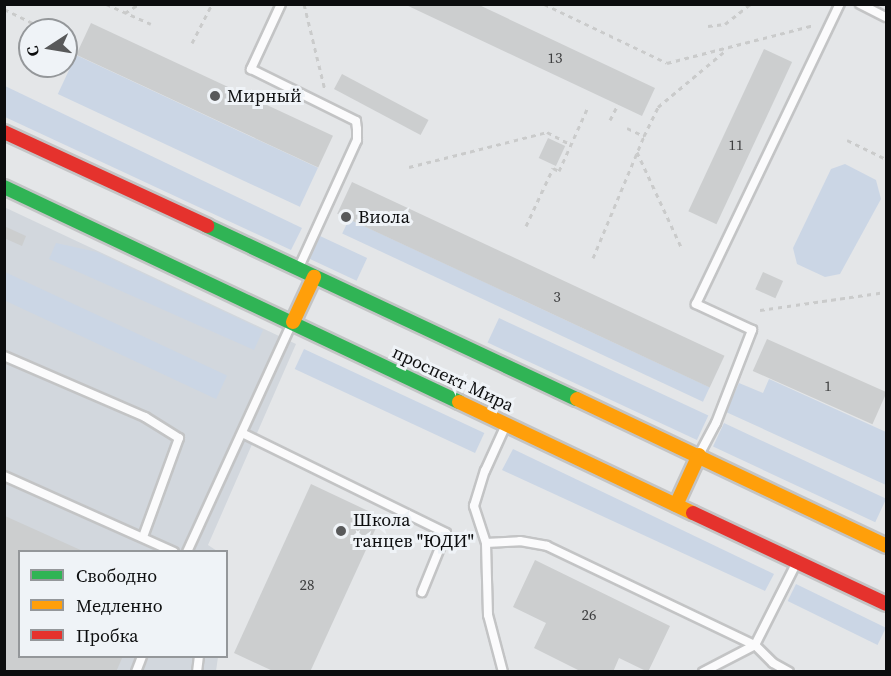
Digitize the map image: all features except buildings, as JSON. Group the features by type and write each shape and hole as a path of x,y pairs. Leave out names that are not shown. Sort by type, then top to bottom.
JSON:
{"main road":[{"name":"проспект Мира","path":"4,132 699,455 886,546"},
{"name":"проспект Мира","path":"4,186 886,604"},
{"path":"292,322 314,277"},
{"path":"676,505 699,455"}],"lane":[{"path":"281,4 251,69 356,121 357,140 298,270"},
{"path":"699,455 716,423 752,330 696,303 840,4"},
{"path":"863,5 886,17"},
{"path":"188,550 292,322"},
{"path":"4,356 145,417 179,438 143,537"},
{"path":"503,672 488,615 486,543 474,506 485,471 507,424"},
{"path":"242,433 446,533 422,592"},
{"path":"4,476 170,550"},
{"path":"486,543 520,541 547,546 755,645 773,663 789,672"},
{"path":"703,672 755,645 797,561"},
{"path":"136,672 142,658"}],"path":[{"path":"106,4 151,24"},
{"path":"125,13 139,4"},
{"path":"192,43 212,4"},
{"path":"304,4 329,108"},
{"path":"544,4 667,63 726,50 830,21"},
{"path":"708,26 725,24 750,4"},
{"path":"4,9 22,18"},
{"path":"593,258 658,107 726,50"},
{"path":"610,120 618,104"},
{"path":"526,226 553,168 559,171 587,109"},
{"path":"627,128 644,136"},
{"path":"408,167 547,132 571,145"},
{"path":"847,140 886,159"},
{"path":"637,152 681,247"},
{"path":"760,310 886,292"}],"shaded area":[{"path":"78,56 318,168 300,207 58,94 65,78 78,78"},
{"path":"5,86 302,228 291,250 5,117"},
{"path":"845,164 876,180 881,199 840,274 825,277 797,264 793,248 831,169"},
{"path":"4,207 296,344 208,545 216,550 18,550 18,658 218,658 216,671 5,671"},
{"path":"349,219 710,387 703,402 342,234"},
{"path":"320,236 367,258 357,281 309,259"},
{"path":"56,243 97,252 263,330 254,350 49,259"},
{"path":"5,272 227,376 216,399 4,300"},
{"path":"499,318 708,416 697,440 488,342"},
{"path":"304,349 484,433 475,453 295,369"},
{"path":"769,379 886,432 886,485 726,412 739,383 763,393"},
{"path":"724,423 886,499 875,522 713,447"},
{"path":"513,449 774,574 765,591 502,470"},
{"path":"796,584 886,628 878,645 788,601"}],"traffic: fast":[{"path":"4,187 459,402"},
{"path":"207,226 577,399"}],"traffic: slow":[{"path":"293,322 314,277"},
{"path":"577,399 886,546"},
{"path":"459,402 693,513"},
{"path":"676,505 699,455"}],"traffic: jam":[{"path":"4,132 207,226"},
{"path":"693,513 886,604"}],"place":[{"name":"Мирный","path":"215,96"},
{"name":"Виола","path":"346,217"},
{"name":"Школа танцев \"ЮДИ\"","path":"341,531"}]}
